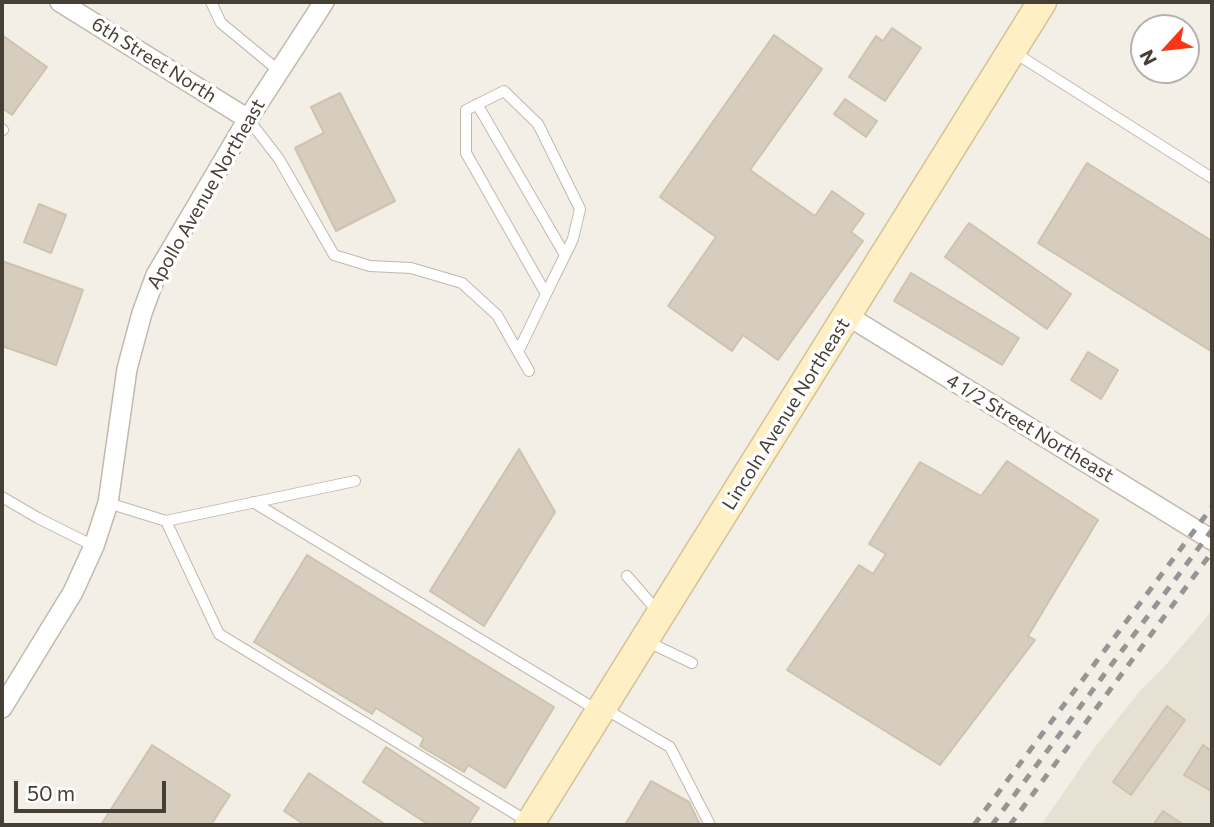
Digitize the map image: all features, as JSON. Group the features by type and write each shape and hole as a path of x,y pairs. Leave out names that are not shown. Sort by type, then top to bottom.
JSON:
{"street":[{"name":"6th Street North","path":"60,2 247,119"},
{"name":"Apollo Avenue Northeast","path":"2,708 73,592 94,546 108,503 127,369 142,313 156,275 247,119 324,2"},
{"name":"Lincoln Avenue Northeast","path":"530,824 1042,2"},
{"name":"4 1/2 Street Northeast","path":"848,316 1212,540"}],"lane":[{"path":"211,2 221,23 278,71"},
{"path":"1012,51 1212,178"},
{"path":"518,352 573,239 580,209 538,124 504,92 466,110 466,153 546,294"},
{"path":"478,104 565,255"},
{"path":"247,119 279,159 334,255 370,266 411,268 462,284 496,316 529,371"},
{"path":"108,503 166,520 355,481"},
{"path":"2,497 38,519 94,546"},
{"path":"253,502 602,710 670,747 710,825"},
{"path":"166,520 219,634 530,824"},
{"path":"627,576 661,615"},
{"path":"645,640 692,663"}],"shaded area":[{"path":"1212,611 1212,825 1041,825 1095,747 1140,691"}],"building":[{"path":"892,28 921,48 885,101 849,77 876,36 883,41"},
{"path":"2,35 47,67 12,115 2,108"},
{"path":"774,35 822,69 750,170 815,216 832,191 864,214 851,232 863,241 778,360 743,335 732,351 668,306 716,237 660,197"},
{"path":"340,93 395,201 336,231 295,148 324,133 311,107"},
{"path":"845,99 877,121 866,137 834,114"},
{"path":"1087,163 1212,241 1211,351 1038,243"},
{"path":"39,204 66,215 51,253 24,242"},
{"path":"969,223 1071,294 1047,329 945,257"},
{"path":"2,261 83,290 56,365 2,346"},
{"path":"911,273 1019,338 1002,365 894,301"},
{"path":"1088,352 1118,370 1101,399 1071,380"},
{"path":"519,449 555,512 484,626 430,591"},
{"path":"1007,461 1098,520 1028,636 1035,640 940,765 787,670 859,565 873,574 886,554 869,544 920,462 981,496"},
{"path":"307,555 554,707 505,788 468,765 464,772 420,746 424,738 376,708 372,714 254,642"},
{"path":"1167,706 1185,720 1131,795 1113,782"},
{"path":"152,745 230,795 211,825 101,825"},
{"path":"1203,745 1212,751 1211,791 1184,775"},
{"path":"386,747 479,808 468,825 429,825 363,782"},
{"path":"309,773 386,825 305,825 284,811"},
{"path":"651,781 689,802 700,825 625,825"},
{"path":"1163,811 1184,825 1153,825"}],"railway":[{"path":"974,825 1212,507"},
{"path":"992,825 1212,530"},
{"path":"1010,825 1212,552"}]}
